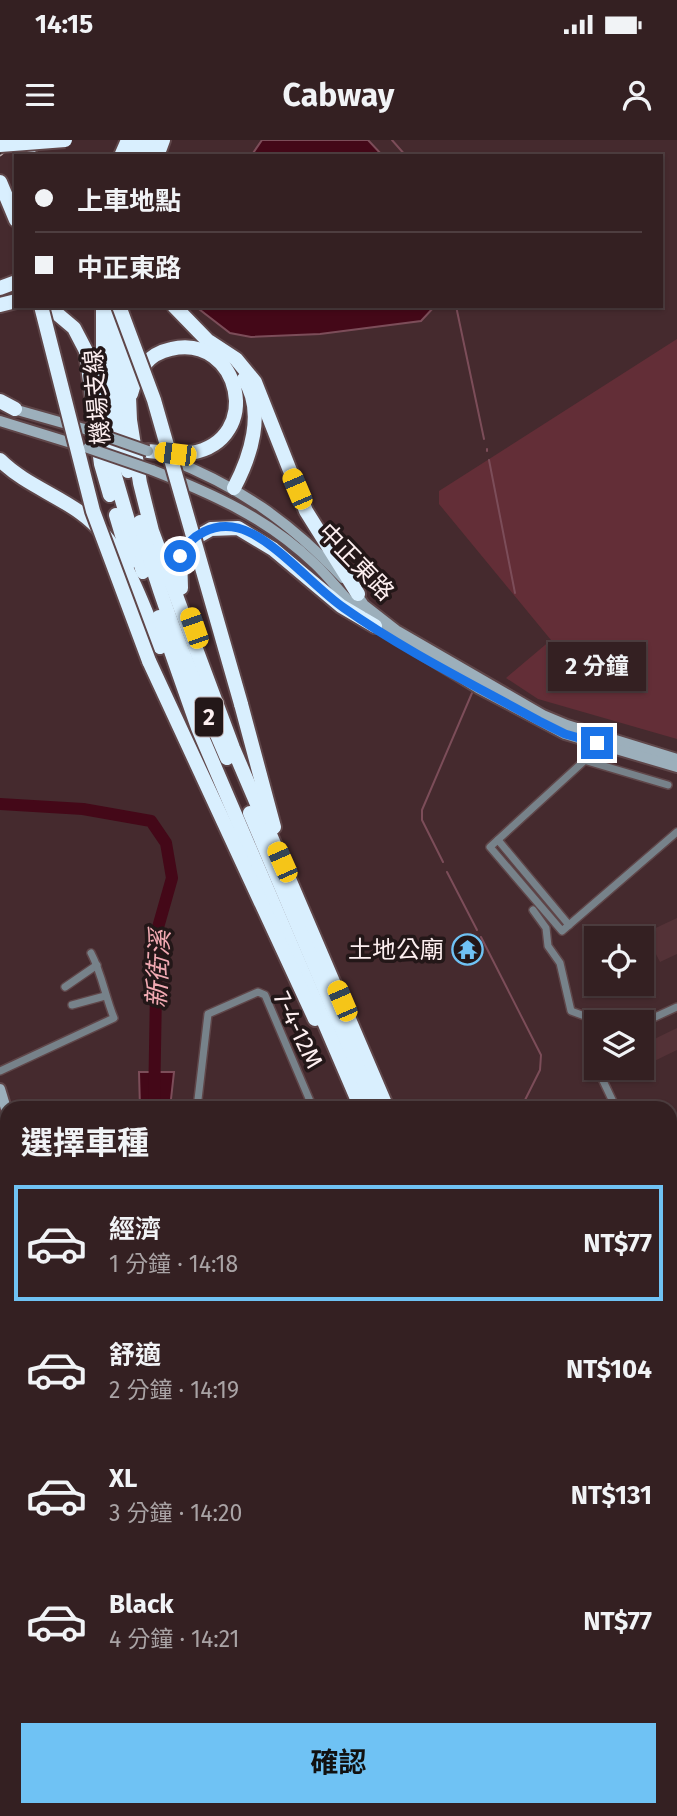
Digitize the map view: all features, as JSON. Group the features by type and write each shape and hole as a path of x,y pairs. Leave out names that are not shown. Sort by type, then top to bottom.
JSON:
{"highway":[{"path":"17,140 28,154"},
{"path":"0,145 65,140"},
{"path":"0,182 14,215"},
{"path":"42,308 93,511 149,661 298,987 322,1033"},
{"path":"51,308 65,317 80,336 93,399 101,464 148,617"},
{"path":"93,399 94,308"},
{"name":"機場支線","path":"103,308 103,379 115,476 148,587 198,728 359,1101"},
{"name":"機場支線","path":"114,308 118,411 126,462 151,566 193,679 372,1101"},
{"path":"120,308 154,400 241,704 282,862"},
{"path":"126,308 129,409 140,483 152,531 233,748 384,1101"},
{"path":"176,308 216,345 236,359 255,382 268,408 306,511 358,594"},
{"path":"216,345 248,385 253,406 254,429 249,452 231,494"},
{"path":"129,409 138,372 153,356 167,349 180,347 211,355 230,374 237,404 226,434 205,449 190,453 148,451"},
{"path":"0,403 15,409"},
{"path":"0,460 16,474 80,512 106,536 127,570 216,788 322,1033 337,1067 358,1101"},
{"path":"209,683 178,570 184,547 198,534 211,529 238,528 254,535 341,606 375,626"}],"main road":[{"name":"中正東路","path":"15,409 148,451 231,494 309,541 358,594 364,605 396,630 543,715 677,759"},
{"name":"中正東路","path":"0,421 231,494 316,565 375,626 486,692 565,734 677,766"}],"street":[{"path":"595,751 490,847 562,931 677,832"},
{"path":"587,761 668,785"},
{"path":"498,840 569,925"},
{"path":"533,910 546,928 548,946 560,963 571,1011 584,1016"},
{"path":"0,1071 114,1018 91,953"},
{"path":"65,987 97,965"},
{"name":"7-4-12M","path":"198,1101 208,1014 258,992 265,995 310,1101"},
{"path":"72,1004 105,996"},
{"path":"654,1018 677,1007"},
{"path":"603,1080 613,1101"}],"shaded area":[{"path":"262,140 368,140 381,154 252,154"},
{"path":"198,308 433,308 421,321 320,334 251,337 230,333"},
{"path":"677,339 677,739 538,699 506,678 551,640 439,504 439,491"},
{"path":"677,918 677,954 660,962 654,950 654,929"},
{"path":"677,1028 677,1050 654,1061 654,1039"},
{"path":"139,1072 174,1072 171,1101 140,1101"}],"waterway":[{"path":"392,140 404,154"},
{"path":"456,308 484,439"},
{"path":"489,460 515,593"},
{"path":"443,862 422,820 422,810 472,693"},
{"name":"新街溪","path":"0,804 83,809 151,821 166,843 172,878 157,931 154,1101"},
{"path":"447,872 477,930"},
{"path":"481,937 541,1055 540,1070 524,1101"}],"railway":[{"path":"0,154 16,140"}],"place":[{"name":"土地公廟","path":"467,950"}],"route":[{"path":"180,556 184,547 198,534 211,529 238,528 254,535 341,606 407,647 539,721 565,734 597,743"}]}
